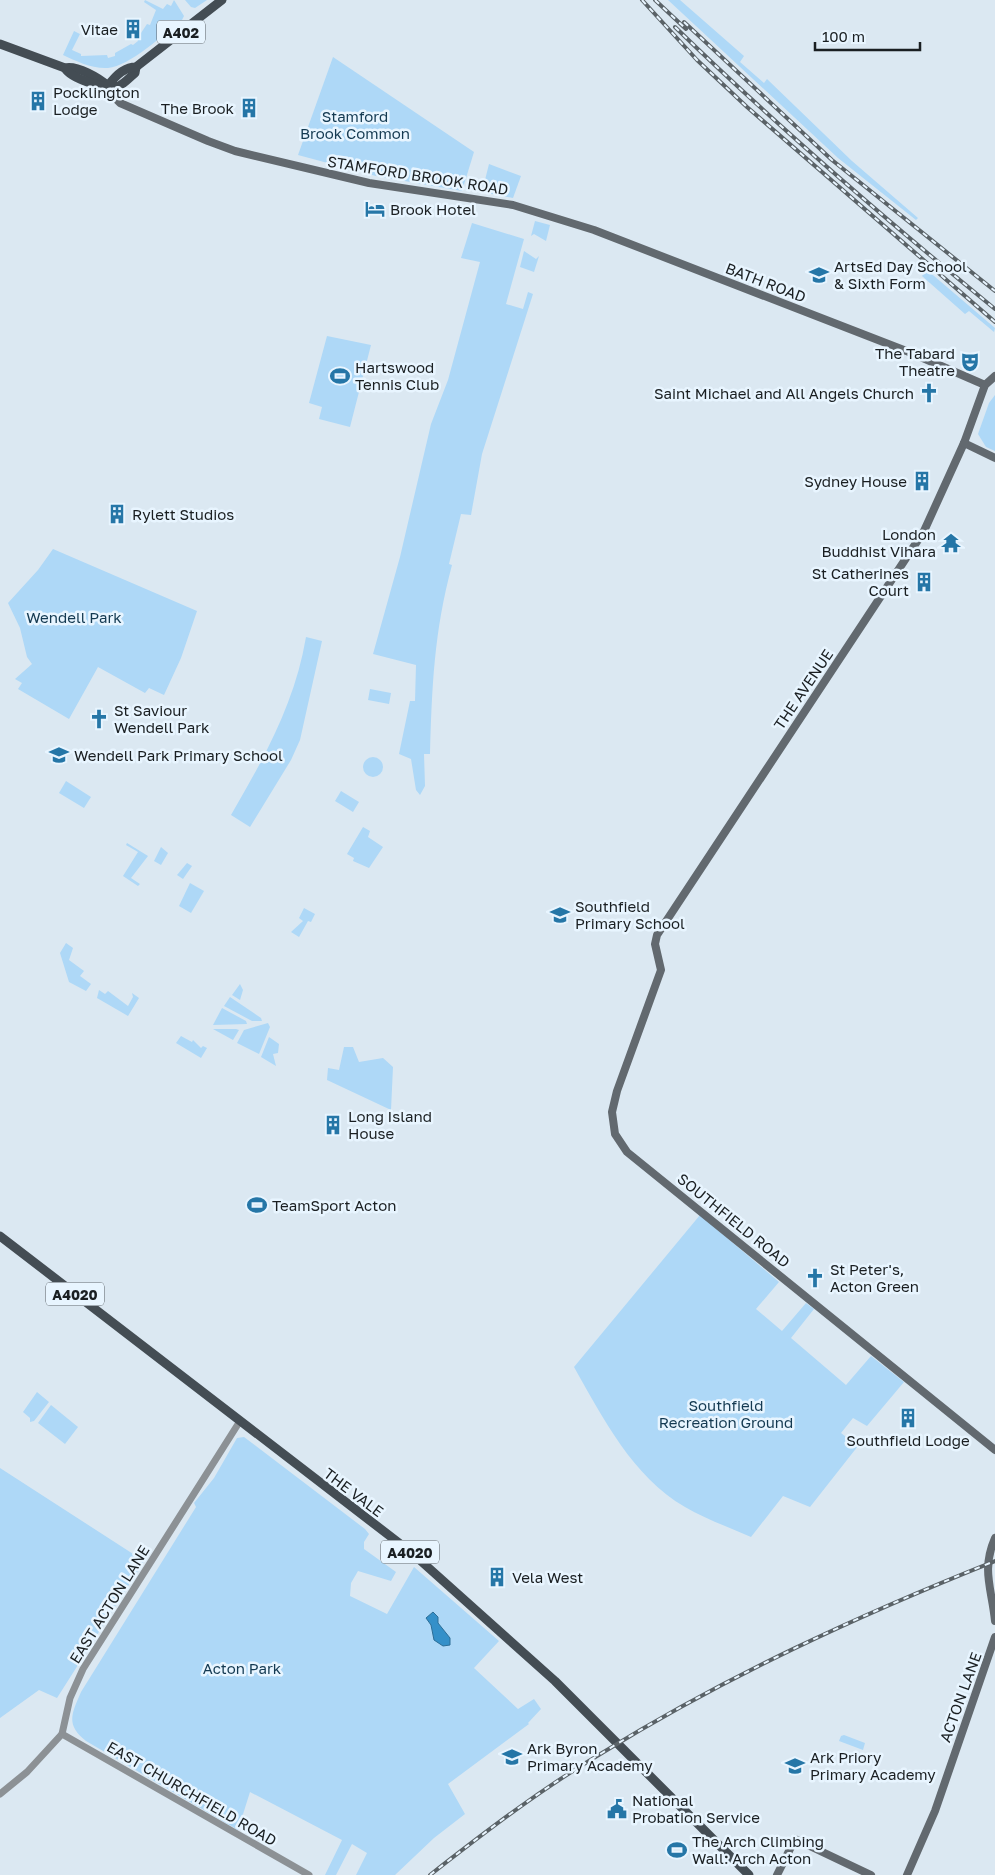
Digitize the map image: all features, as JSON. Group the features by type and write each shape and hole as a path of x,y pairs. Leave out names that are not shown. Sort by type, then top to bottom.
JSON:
{"main road":[{"name":"A402","path":"108,86 113,78 129,67 136,67 222,0"},
{"path":"0,44 65,68 70,67 100,79 108,86"},
{"name":"STAMFORD BROOK ROAD","path":"108,86 113,96 120,103 235,151 352,180 414,191 489,200 535,211"},
{"name":"BATH ROAD","path":"535,211 606,235 909,352 985,385"},
{"path":"985,385 995,376"},
{"name":"THE AVENUE","path":"655,944 657,935 664,923 924,531 964,443 985,385"},
{"path":"964,443 995,458"},
{"name":"SOUTHFIELD ROAD","path":"655,944 661,970 613,1104 612,1122 621,1145 635,1159 995,1450"},
{"name":"THE VALE","path":"0,1236 412,1553 555,1681 749,1875"},
{"path":"995,1538 990,1549 987,1580 995,1621"},
{"name":"ACTON LANE","path":"907,1875 935,1812 995,1637"},
{"path":"777,1875 795,1839 872,1875"}],"street":[{"name":"EAST ACTON LANE","path":"62,1734 70,1698 84,1669 240,1421"},
{"path":"0,1794 33,1765 62,1734"},
{"name":"EAST CHURCHFIELD ROAD","path":"62,1734 309,1875"}],"green space":[{"path":"145,0 163,9 167,4 171,6 174,0 184,16 182,20 136,56 117,66 108,68 96,67 63,55 74,31 80,34 72,50 81,54 81,56 107,55 108,58 115,56 115,53 131,44 133,45 138,41 137,39 147,24 150,25 156,10 144,2"},
{"path":"185,0 207,0 195,8 191,7"},
{"path":"668,0 680,0 744,56 740,62 764,83 767,79 852,161 918,218 916,220 838,158"},
{"name":"Stamford Brook Common","path":"333,57 474,152 462,191 376,176 298,155"},
{"path":"489,164 521,176 513,198 482,192"},
{"path":"535,221 550,225 546,241 534,234 531,236"},
{"path":"472,223 524,239 506,304 523,309 528,292 533,294 482,454 471,515 461,514 449,564 452,565 441,613 435,659 430,754 424,754 425,786 420,795 416,790 411,759 399,754 410,701 415,701 416,665 373,654 400,557 431,424 448,380 480,262 461,258"},
{"path":"524,251 536,259 539,256 534,272 520,267"},
{"path":"927,270 995,328 994,332 969,311 965,314 922,276"},
{"name":"Hartswood Tennis Club","path":"327,336 371,345 350,427 319,419 322,407 309,403"},
{"path":"995,395 995,451 986,447 978,434 989,403"},
{"name":"Wendell Park","path":"53,549 197,611 181,658 164,695 149,688 145,693 98,667 69,719 18,689 22,683 15,679 32,664 27,657 20,628 8,603 38,570"},
{"path":"306,637 322,641 300,740 291,760 250,827 231,815 277,729 294,685"},
{"path":"370,689 391,693 389,704 368,700"},
{"path":"373,757 380,760 383,767 380,774 373,777 366,774 363,767 366,760"},
{"path":"66,781 91,797 84,808 59,793"},
{"path":"341,791 359,802 353,812 335,801"},
{"path":"363,827 370,831 368,837 383,847 369,868 353,861 354,858 347,854"},
{"path":"127,843 148,856 131,878 140,884 138,886 123,876 138,852 126,845"},
{"path":"161,847 168,853 161,865 154,861"},
{"path":"187,863 192,866 183,879 177,875"},
{"path":"190,883 204,891 191,913 179,906"},
{"path":"304,908 315,914 311,922 308,921 299,937 291,932 303,921 299,918"},
{"path":"66,943 73,948 69,960 84,971 80,976 91,984 86,991 69,982 60,953"},
{"path":"240,984 243,990 240,1000 232,995"},
{"path":"99,990 105,994 108,991 128,1006 133,997 132,993 139,998 128,1016 97,998"},
{"path":"230,997 261,1018 262,1021 252,1021 224,1006"},
{"path":"222,1008 246,1021 247,1024 213,1025"},
{"path":"268,1023 270,1027 259,1054 237,1043 244,1030"},
{"path":"213,1029 236,1029 239,1030 233,1040"},
{"path":"181,1036 192,1042 193,1040 201,1048 203,1046 207,1048 201,1058 176,1043"},
{"path":"269,1037 279,1044 278,1053 273,1054 276,1066 261,1057"},
{"path":"344,1047 353,1047 359,1062 383,1058 393,1067 391,1110 327,1080 328,1068 339,1070"},
{"name":"Southfield Recreation Ground","path":"700,1215 779,1282 756,1309 782,1331 806,1303 814,1309 791,1338 846,1385 871,1356 904,1382 867,1426 853,1418 841,1433 858,1446 810,1507 783,1496 751,1537 685,1507 649,1479 620,1445 574,1367"},
{"path":"37,1392 49,1402 34,1421 30,1422 30,1418 23,1412"},
{"path":"51,1405 78,1427 65,1444 38,1423"},
{"name":"Acton Park","path":"244,1437 365,1529 369,1534 364,1542 364,1549 396,1572 391,1581 358,1571 351,1583 350,1596 387,1614 414,1567 499,1641 474,1668 518,1709 534,1699 541,1709 529,1724 448,1784 465,1814 434,1838 395,1875 356,1875 367,1853 352,1844 336,1875 325,1875 342,1840 250,1792 238,1830 86,1741 75,1730 72,1718 81,1692 196,1507 194,1503 214,1478 237,1438"},
{"path":"0,1468 144,1561 57,1698 39,1690 0,1718"},
{"path":"844,1735 865,1743 863,1750 839,1741 841,1736"}],"water":[{"path":"433,1612 438,1617 438,1623 450,1638 450,1645 443,1646 434,1640 431,1625 426,1618"}],"railway":[{"path":"642,0 697,60 747,107 995,322"},
{"path":"655,0 686,29"},
{"path":"684,22 832,160 995,291"},
{"path":"675,27 832,171 995,309"},
{"path":"430,1875 557,1781 698,1698 746,1672 843,1625 995,1561"}],"place":[{"name":"Vitae","path":"133,29"},
{"name":"Pocklington Lodge","path":"38,101"},
{"name":"The Brook","path":"249,108"},
{"name":"Brook Hotel","path":"375,209"},
{"name":"ArtsEd Day School & Sixth Form","path":"819,275"},
{"name":"The Tabard Theatre","path":"970,362"},
{"name":"Hartswood Tennis Club","path":"340,376"},
{"name":"Saint Michael and All Angels Church","path":"929,393"},
{"name":"Sydney House","path":"922,481"},
{"name":"Rylett Studios","path":"117,514"},
{"name":"London Buddhist Vihara","path":"951,543"},
{"name":"St Catherines Court","path":"924,582"},
{"name":"St Saviour Wendell Park","path":"99,719"},
{"name":"Wendell Park Primary School","path":"59,755"},
{"name":"Southfield Primary School","path":"560,915"},
{"name":"Long Island House","path":"333,1125"},
{"name":"TeamSport Acton","path":"257,1205"},
{"name":"St Peter's, Acton Green","path":"815,1278"},
{"name":"Southfield Lodge","path":"908,1418"},
{"name":"Vela West","path":"497,1577"},
{"name":"Ark Byron Primary Academy","path":"512,1757"},
{"name":"Ark Priory Primary Academy","path":"795,1766"},
{"name":"National Probation Service","path":"617,1809"},
{"name":"The Arch Climbing Wall: Arch Acton","path":"677,1850"}]}
